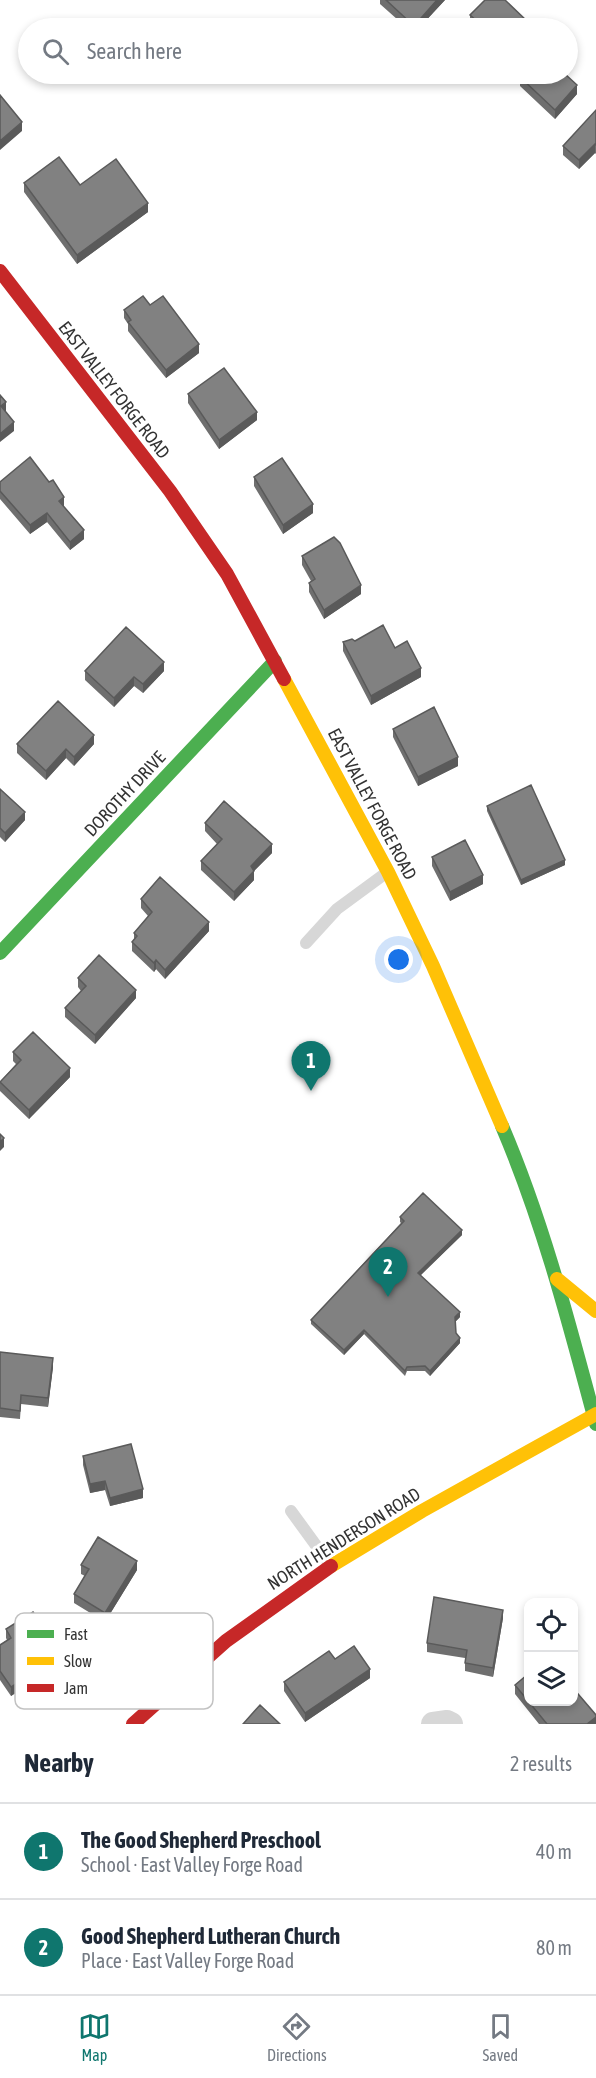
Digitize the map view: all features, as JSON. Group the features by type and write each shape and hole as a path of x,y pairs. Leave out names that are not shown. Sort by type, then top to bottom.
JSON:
{"main road":[{"name":"EAST VALLEY FORGE ROAD","path":"0,271 198,530 227,574 388,872 500,1120 538,1218 595,1418"},
{"name":"DOROTHY DRIVE","path":"0,953 275,661"},
{"path":"557,1279 596,1311"},
{"name":"NORTH HENDERSON ROAD","path":"213,1650 248,1623 405,1520 595,1418"},
{"name":"NORTH HENDERSON ROAD","path":"133,1724 149,1709"}],"street":[{"path":"433,1724 451,1724"}],"lane":[{"path":"306,943 337,909 388,872"},
{"path":"291,1510 332,1566"}],"building":[{"path":"386,0 437,0 421,18 405,18"},
{"path":"485,0 505,0 524,18 473,18 470,15"},
{"path":"527,84 577,85 555,110"},
{"path":"0,95 22,122 0,141"},
{"path":"596,110 596,145 579,160 563,146"},
{"path":"59,157 80,185 116,159 148,203 77,255 24,183"},
{"path":"143,296 150,305 163,296 199,344 166,370 128,322 131,320 124,310"},
{"path":"224,368 257,412 219,440 188,394"},
{"path":"0,395 6,402 1,406 14,422 0,434"},
{"path":"30,457 49,482 53,480 64,497 59,501 84,530 70,542 47,513 30,525 0,491 0,482"},
{"path":"282,458 313,504 283,525 254,477"},
{"path":"334,537 340,543 361,585 324,610 309,583 315,579 302,556"},
{"path":"383,625 395,648 407,641 421,668 371,696 343,642 352,639 355,641"},
{"path":"126,627 164,662 143,684 134,677 114,698 85,671"},
{"path":"58,701 94,735 74,757 66,749 46,771 17,744"},
{"path":"434,707 458,757 418,777 393,729"},
{"path":"531,785 565,860 521,880 487,806"},
{"path":"0,789 25,812 5,833 0,828"},
{"path":"224,801 272,844 251,866 254,871 234,892 201,861 222,839 205,823"},
{"path":"465,840 483,875 450,892 432,857"},
{"path":"160,877 209,922 165,970 156,960 154,963 132,942 137,936 134,933 152,912 141,899"},
{"path":"99,955 136,990 95,1035 65,1008 86,986 78,978"},
{"path":"33,1032 70,1068 29,1110 0,1082 21,1060 13,1052"},
{"path":"423,1193 462,1230 418,1273 460,1312 455,1317 456,1333 460,1338 430,1371 425,1366 407,1367 405,1371 364,1330 344,1350 311,1320 404,1221 400,1217"},
{"path":"0,1352 53,1358 48,1398 21,1395 20,1411 0,1408"},
{"path":"131,1444 143,1489 110,1498 105,1481 90,1484 83,1456"},
{"path":"98,1537 137,1561 105,1613 74,1594 89,1569 81,1565"},
{"path":"434,1597 503,1610 493,1668 465,1663 467,1650 427,1643"},
{"path":"15,1623 15,1684 11,1687 0,1671 0,1645 11,1638 6,1629"},
{"path":"354,1646 370,1669 305,1713 284,1682 329,1651 335,1659"},
{"path":"524,1677 524,1696 515,1685"},
{"path":"578,1694 596,1715 587,1724 547,1724 532,1706 578,1706"},
{"path":"260,1705 280,1724 243,1724"}],"traffic: fast":[{"path":"0,953 275,661"},
{"path":"502,1126 543,1236 596,1424"}],"traffic: slow":[{"path":"284,679 388,872 433,966 502,1126"},
{"path":"557,1279 596,1311"},
{"path":"331,1566 422,1511 596,1414"}],"traffic: jam":[{"path":"0,271 170,491 227,574 284,679"},
{"path":"213,1653 331,1566"},
{"path":"133,1724 150,1709"}],"place":[{"name":"The Good Shepherd Preschool","path":"311,1091"},
{"name":"Good Shepherd Lutheran Church","path":"388,1297"}]}
